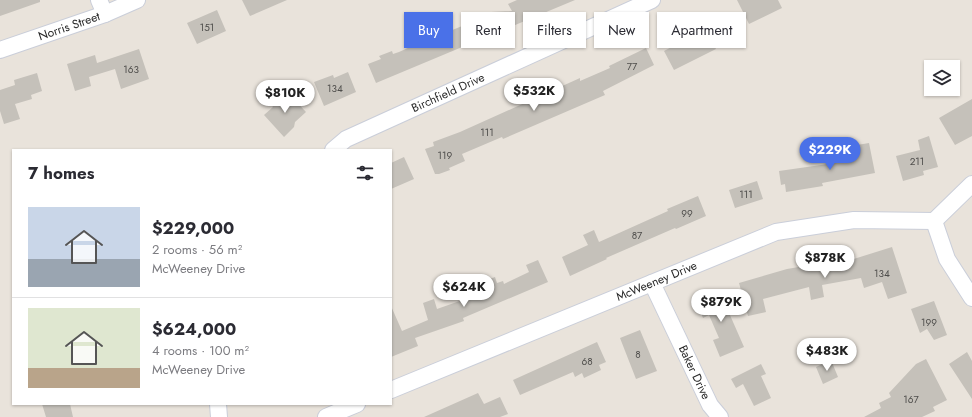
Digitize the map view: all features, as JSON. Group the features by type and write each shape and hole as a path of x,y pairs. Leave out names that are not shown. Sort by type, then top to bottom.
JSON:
{"street":[{"name":"Norris Street","path":"0,50 102,7 137,0"},
{"name":"Birchfield Drive","path":"334,149 346,139 635,4 652,0"},
{"path":"972,184 934,221 947,259 972,298"},
{"name":"McWeeney Drive","path":"392,390 776,232 854,220 934,221"},
{"name":"Baker Drive","path":"652,283 710,405 720,417"},
{"path":"218,405 219,417"},
{"path":"326,417 356,405"}],"building":[{"path":"0,0 40,0 40,2 0,16"},
{"path":"242,0 287,0 250,16"},
{"path":"517,0 575,0 546,12 523,12 523,22 515,25 515,12 491,12 512,11 508,4"},
{"path":"737,0 778,0 782,8 749,24 746,18 746,12 743,12"},
{"path":"217,10 226,31 197,44 187,23"},
{"path":"461,26 461,48 376,83 368,64 381,59 379,56 392,51 393,54 408,48 453,48 453,30"},
{"path":"646,48 654,65 603,91 605,95 503,139 502,137 462,154 465,161 449,168 450,170 435,174 425,149 434,146 433,142 460,132 580,78 580,81 610,68 609,66"},
{"path":"670,48 716,49 674,70 664,51"},
{"path":"139,49 149,79 121,89 115,69 89,77 91,86 75,91 67,64 95,55 97,63"},
{"path":"348,72 356,92 324,106 314,82 333,75 334,78"},
{"path":"37,73 42,91 31,95 32,99 15,104 20,119 4,124 0,111 0,90 15,85 14,80"},
{"path":"288,93 306,112 295,122 294,127 284,137 264,115 273,107 271,104 279,97 282,99"},
{"path":"972,99 972,136 955,145 939,118"},
{"path":"929,136 938,167 923,171 924,175 903,181 896,156 920,150 918,140"},
{"path":"869,143 875,173 822,183 823,186 786,192 785,184 781,185 779,171 835,163 834,160 853,157 851,146"},
{"path":"404,157 414,179 392,189 392,163"},
{"path":"757,181 763,199 735,208 729,190"},
{"path":"698,196 706,216 606,258 607,259 570,276 562,257 588,245 583,235 594,230 599,242 668,211 667,209"},
{"path":"892,247 907,293 888,299 882,282 864,288 861,278 822,285 824,297 811,300 809,287 763,299 766,312 748,316 739,283 787,269 840,260 841,263"},
{"path":"538,260 548,282 463,318 464,321 415,338 418,346 392,357 392,308 402,331 428,320 423,303 434,299 437,309 471,297 487,290 484,281 495,277 497,283 503,281 504,284 529,272 526,265"},
{"path":"719,290 744,347 720,357 713,340 719,338 709,315 703,318 696,300"},
{"path":"934,301 947,335 934,340 927,329 920,333 911,309"},
{"path":"640,330 657,371 636,379 620,338"},
{"path":"597,342 606,362 599,365 601,370 584,378 582,373 575,377 573,372 520,395 513,380"},
{"path":"967,352 972,361 972,399 949,364"},
{"path":"926,359 947,400 933,407 935,411 922,417 864,417 881,408 879,403 891,397 889,393 916,364"},
{"path":"831,360 838,377 823,384 816,367"},
{"path":"761,364 766,374 761,376 771,398 754,406 743,384 736,388 731,379"},
{"path":"478,393 484,404 500,397 508,414 500,417 424,417"},
{"path":"42,405 70,405 73,417 46,417"}]}
